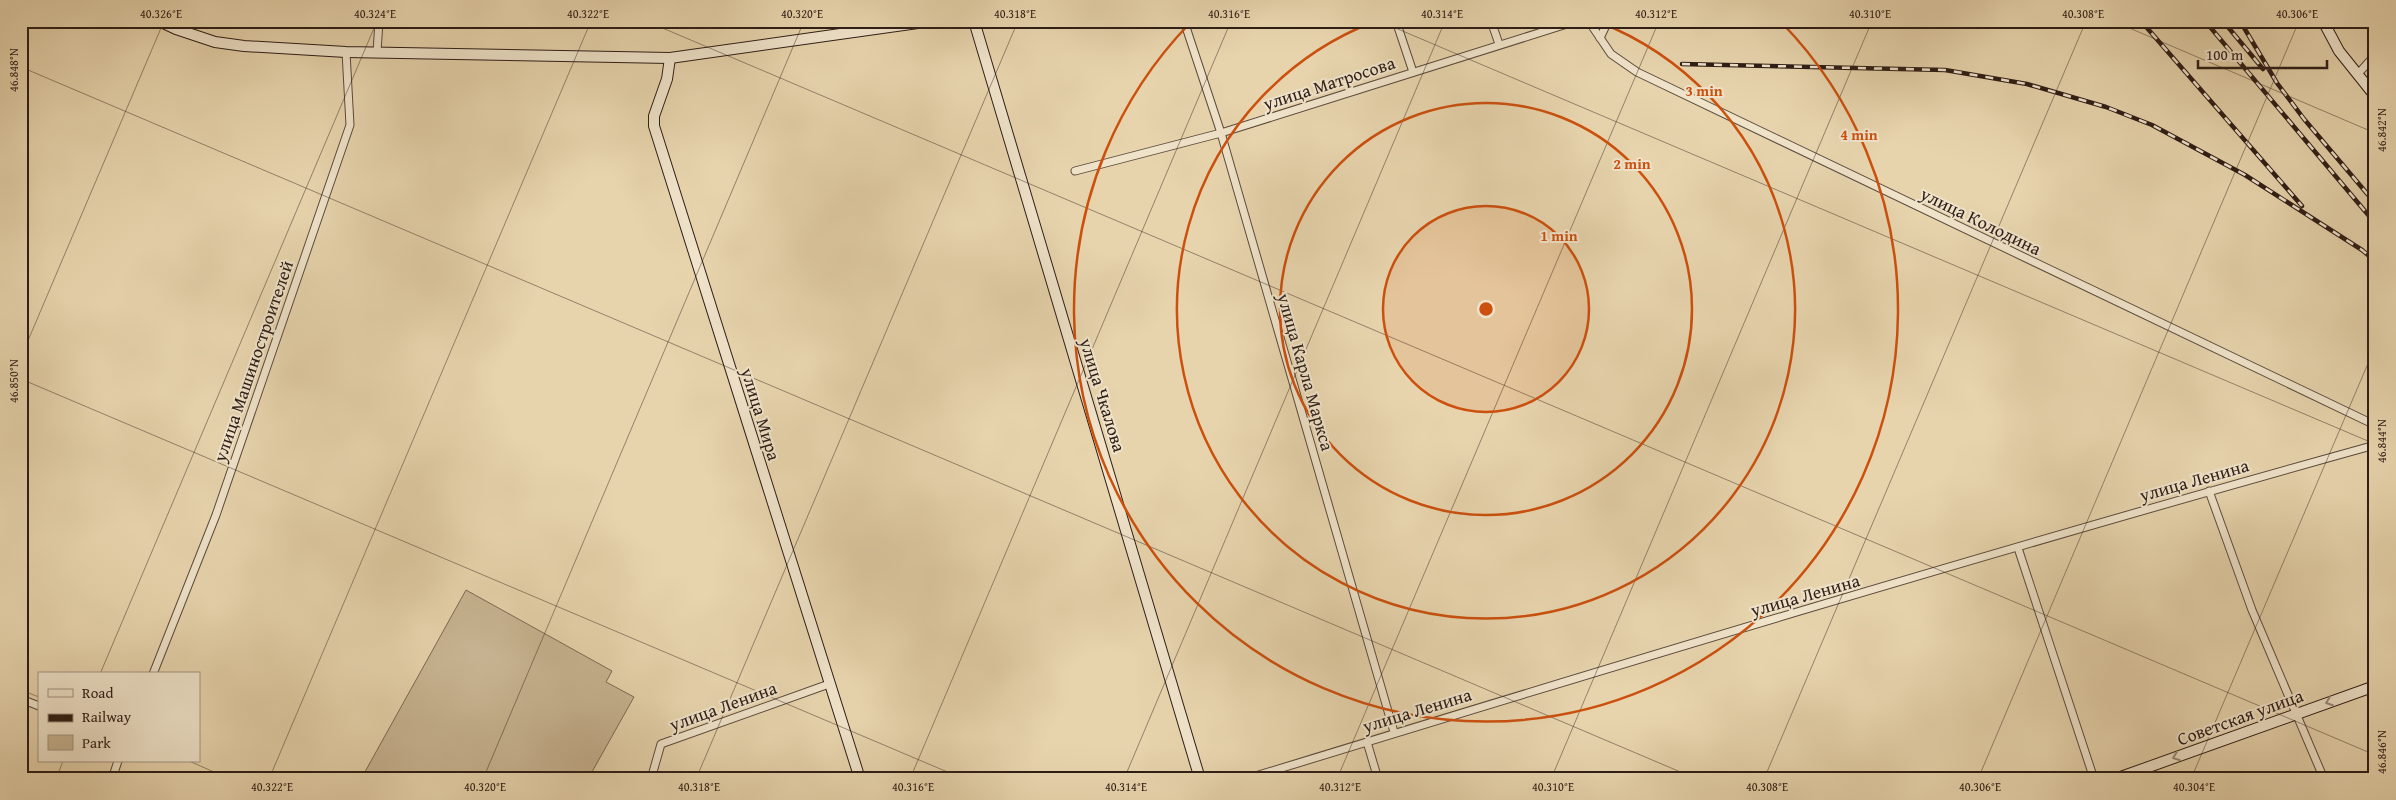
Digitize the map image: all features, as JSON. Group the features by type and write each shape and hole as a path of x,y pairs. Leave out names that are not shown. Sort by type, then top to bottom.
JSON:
{"street":[{"path":"159,21 176,29 215,42 244,46 346,52 670,58 932,21"},
{"path":"377,52 379,21"},
{"path":"858,21 860,32"},
{"name":"улица Чкалова","path":"974,21 1200,779"},
{"name":"улица Карла Маркса","path":"1184,21 1221,133 1394,732"},
{"path":"1396,21 1413,72"},
{"path":"1491,21 1499,44"},
{"path":"1600,38 1608,21"},
{"path":"2323,21 2339,51 2375,96"},
{"name":"улица Матросова","path":"1075,171 1221,133 1567,22 1590,23"},
{"name":"улица Колодина","path":"1590,23 1611,54 1637,72 2375,426"},
{"name":"улица Машиностроителей","path":"154,672 216,515 350,126 346,52"},
{"path":"2357,75 2375,55"},
{"name":"улица Мира","path":"670,58 667,79 654,116 654,126 860,779"},
{"name":"улица Ленина","path":"1246,779 1394,732 2210,491 2375,445"},
{"path":"2210,491 2252,610 2295,715 2324,779"},
{"path":"2018,548 2094,779"},
{"name":"улица Ленина","path":"651,779 661,744 829,684"},
{"name":"Советская улица","path":"2115,779 2375,686"},
{"path":"21,699 38,706"},
{"path":"1367,742 1378,779"},
{"path":"112,779 118,762"}],"green space":[{"path":"466,590 612,671 606,682 634,697 588,779 361,779"}],"railway":[{"path":"2141,21 2302,206"},
{"path":"2205,21 2375,223"},
{"path":"2223,21 2263,69"},
{"path":"2240,21 2277,83 2304,119 2375,203"},
{"path":"1682,64 1945,70 2027,84 2106,107 2152,125 2245,175 2362,250 2375,261"}]}
